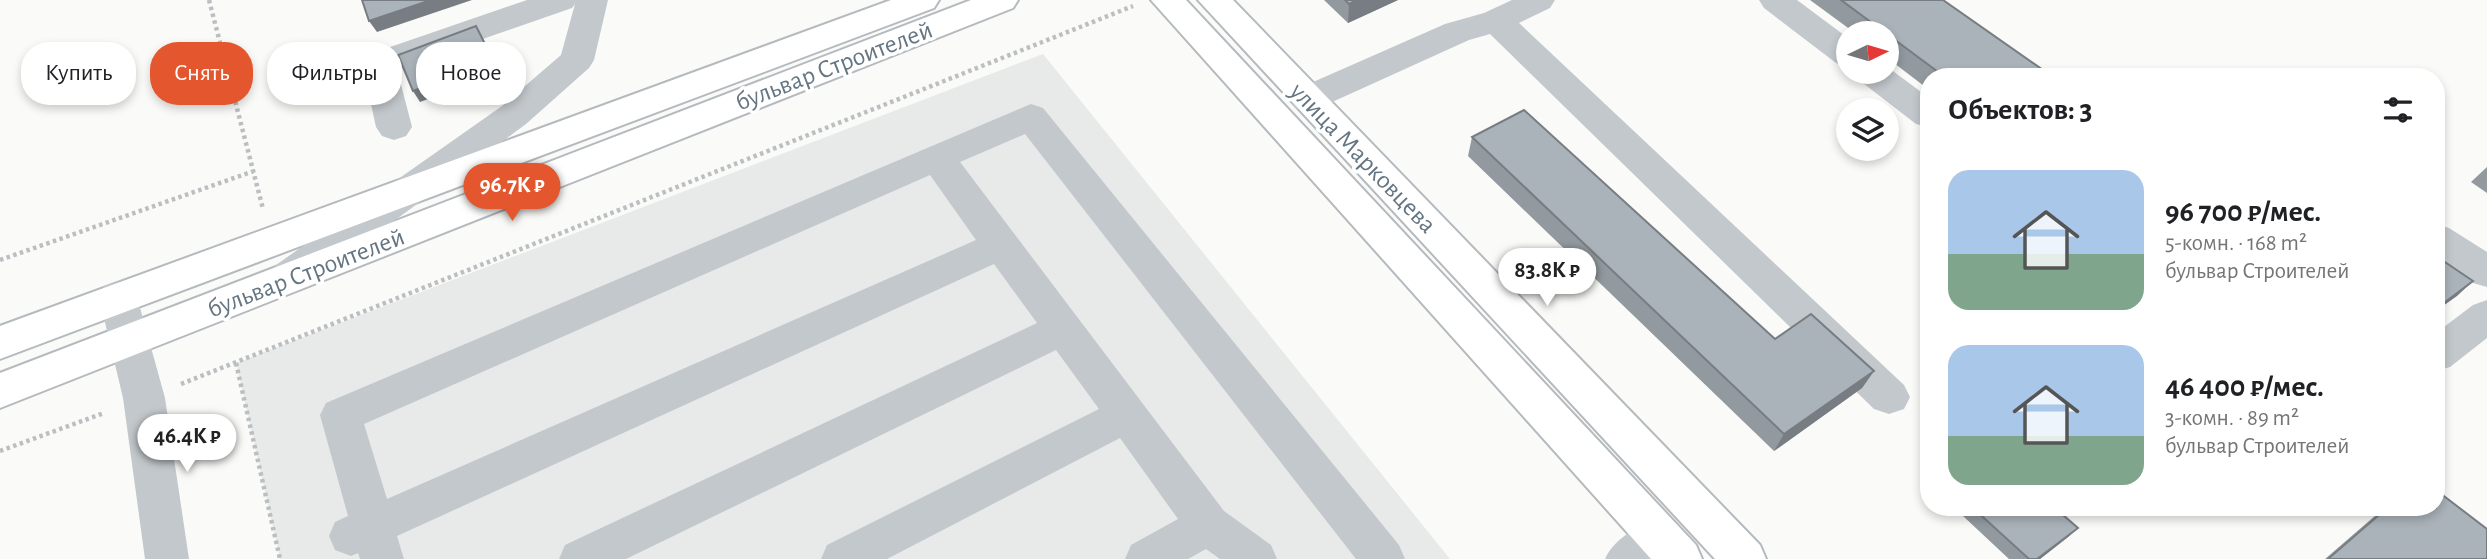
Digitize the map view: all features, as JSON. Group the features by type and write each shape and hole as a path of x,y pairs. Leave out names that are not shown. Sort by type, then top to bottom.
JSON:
{"main road":[{"name":"бульвар Строителей","path":"0,343 271,240 923,0"},
{"name":"бульвар Строителей","path":"0,391 1002,0"},
{"name":"улица Марковцева","path":"1167,0 1656,552"},
{"name":"улица Марковцева","path":"1213,0 1744,559"}],"street":[{"path":"394,127 379,63 561,0"},
{"path":"283,281 514,116 577,61 592,0"},
{"path":"1307,99 1457,32 1496,21 1539,0"},
{"path":"1775,0 1836,46"},
{"path":"1496,21 1889,397"},
{"path":"1887,84 1920,109"},
{"path":"1001,245 368,541 341,415 1031,117 1383,559"},
{"path":"937,158 1208,525 1255,559"},
{"path":"2445,244 2487,272"},
{"path":"118,297 144,398 167,559"},
{"path":"2445,348 2487,316"},
{"path":"581,559 1063,329"},
{"path":"843,559 1126,415"},
{"path":"1147,559 1208,525"}],"path":[{"path":"209,0 271,240"},
{"path":"0,451 236,363 1134,5"},
{"path":"0,260 254,171"},
{"path":"236,363 280,559"}],"shaded area":[{"path":"1043,54 1450,559 280,559 236,363"}],"building":[{"path":"362,0 431,0 369,21"},
{"path":"1841,0 1943,0 2040,68 1933,68 1899,43 1899,21 1869,21"},
{"path":"476,26 484,42 433,42"},
{"path":"416,48 416,90 413,91 402,65 402,54"},
{"path":"1524,110 1775,339 1811,314 1874,371 1784,434 1472,137"},
{"path":"2445,262 2473,281 2445,302"},
{"path":"2445,497 2487,529 2487,559 2328,559 2378,516 2445,516"},
{"path":"1982,516 2064,516 2078,528 2037,559 2029,559"}]}
